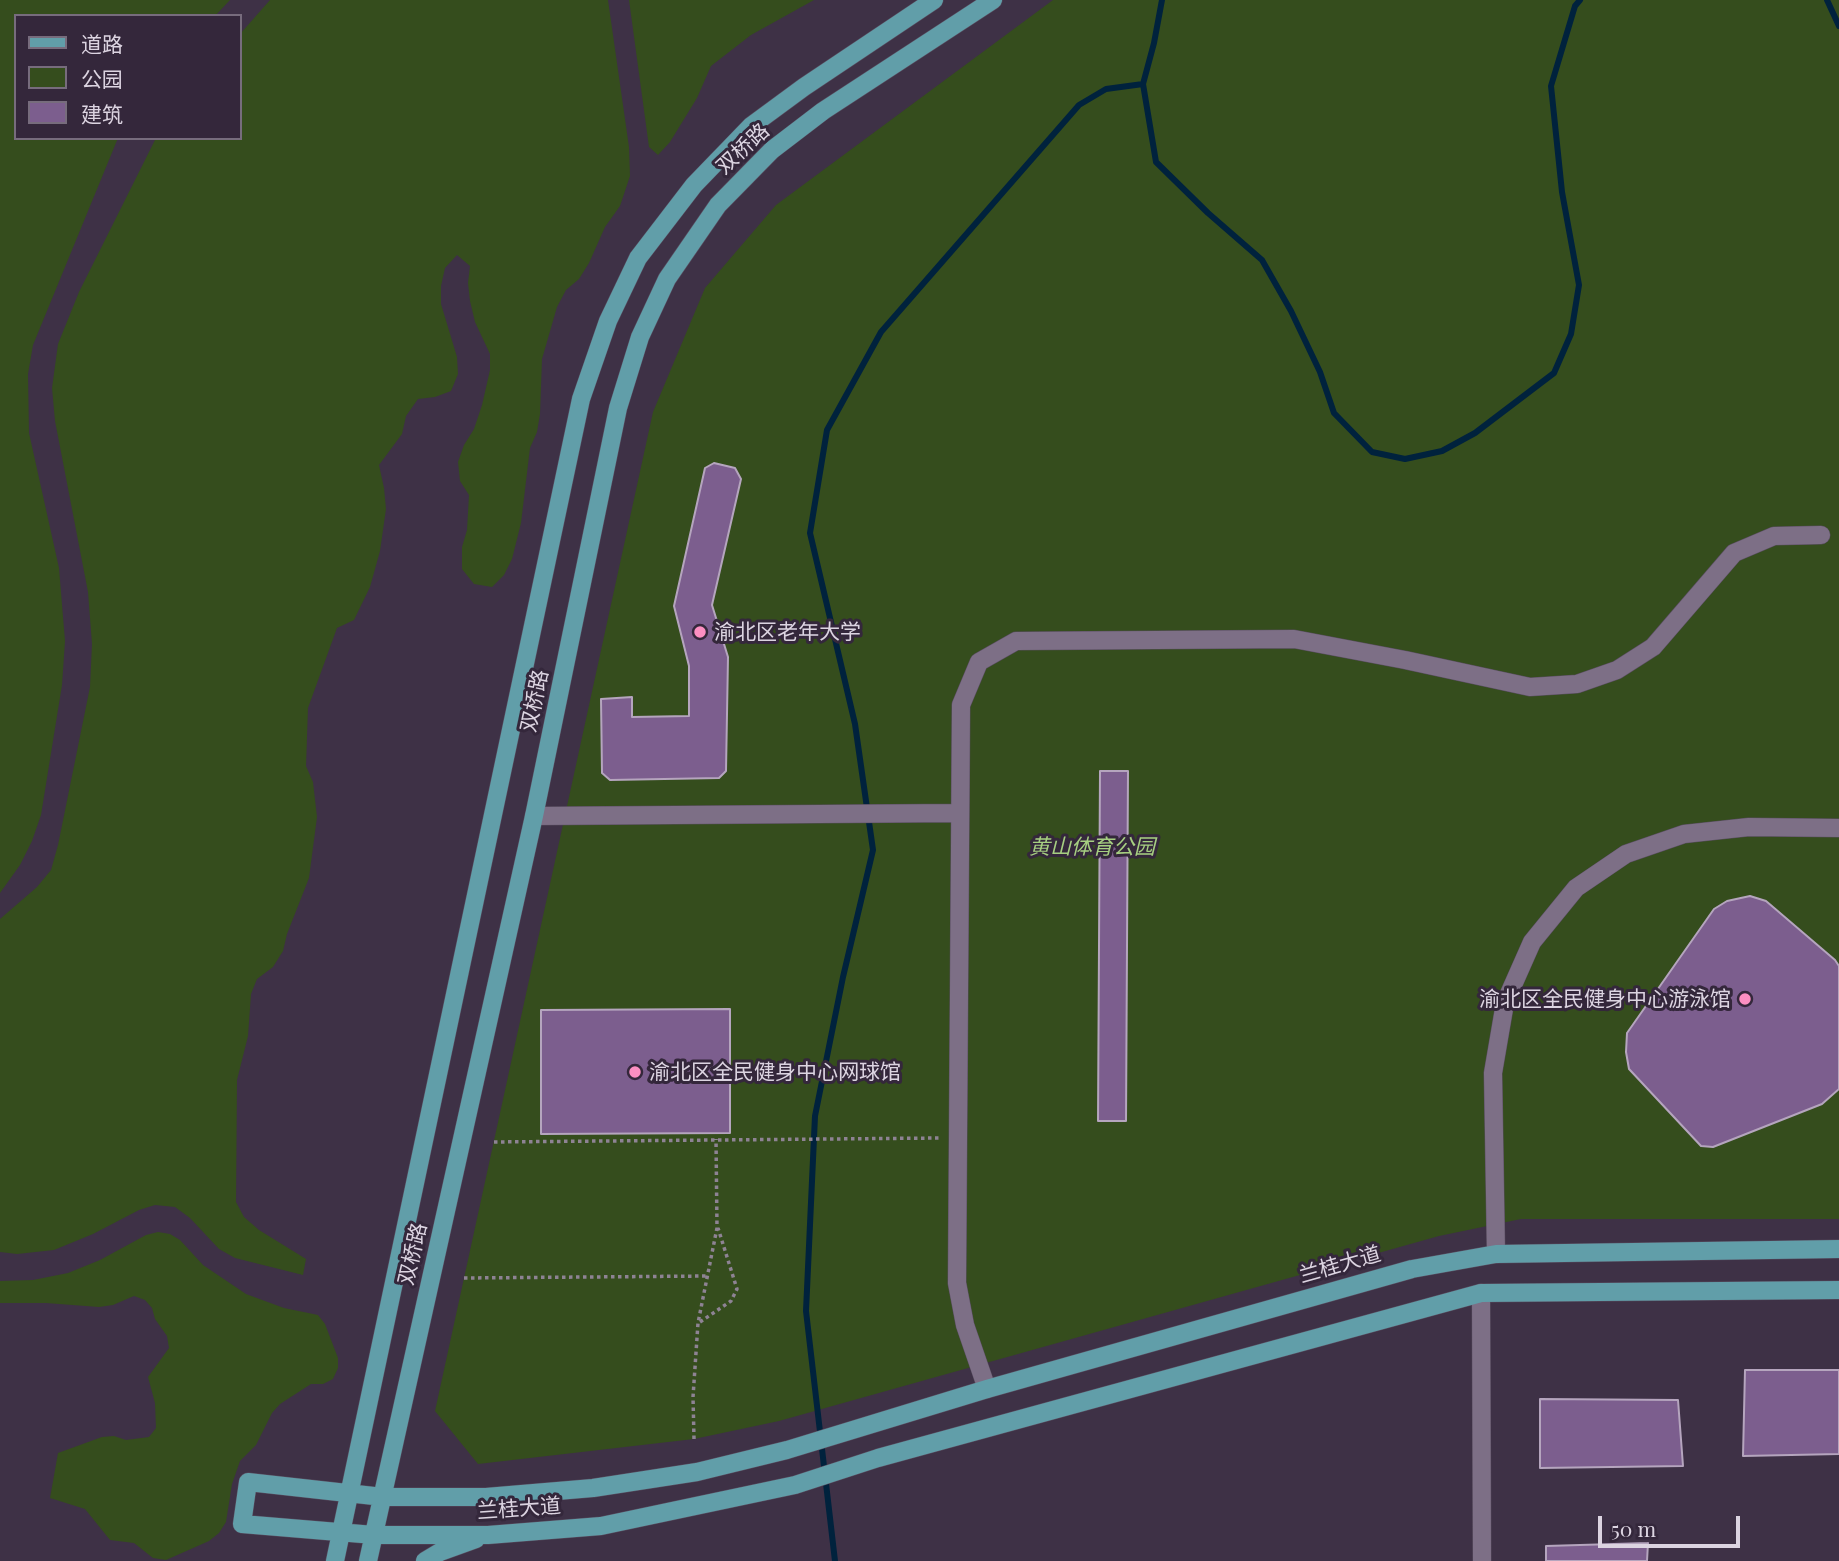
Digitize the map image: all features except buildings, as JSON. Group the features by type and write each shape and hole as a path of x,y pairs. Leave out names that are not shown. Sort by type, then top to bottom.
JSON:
{"main road":[{"name":"双桥路","path":"335,1561 581,399 608,321 638,258 694,185 751,126 934,0"},
{"name":"双桥路","path":"368,1561 534,816 618,408 640,337 667,279 718,205 772,149 823,111 993,0"},
{"name":"兰桂大道","path":"1481,1293 878,1458 795,1485 601,1526 488,1535 374,1535 242,1524 248,1482 383,1497 486,1497 593,1488 697,1472 787,1450 987,1389 1412,1269 1496,1254 1839,1249"},
{"path":"1481,1293 1839,1290"},
{"path":"425,1561 440,1552 488,1535"}],"street":[{"path":"987,1389 965,1325 957,1283 961,705 979,662 1016,641 1294,639 1530,687 1577,684 1617,670 1653,647 1734,553 1774,536 1821,535"},
{"path":"534,816 960,813"},
{"path":"1496,1254 1493,1073 1505,1003 1532,942 1576,888 1626,854 1684,834 1749,827 1839,828"},
{"path":"1481,1293 1482,1561"}],"path":[{"path":"494,1142 958,1138"},
{"path":"694,1439 693,1397 698,1324 718,1228 716,1139"},
{"path":"698,1324 731,1301 737,1289 718,1228"},
{"path":"464,1278 709,1276"}],"green space":[{"path":"0,0 230,0 217,14 14,14 14,140 117,140 33,345 28,374 29,433 59,568 65,641 62,685 41,815 20,865 0,893"},
{"path":"270,0 608,0 629,147 630,176 620,206 605,227 589,263 579,279 566,290 557,307 542,359 540,414 537,432 530,448 521,523 512,559 504,575 492,587 474,584 462,569 469,495 460,481 458,462 482,405 490,370 490,354 475,322 470,301 470,266 457,255 445,268 441,304 457,357 458,374 451,391 418,399 406,416 402,434 379,465 386,509 380,551 370,587 354,620 337,628 308,708 306,766 313,782 317,817 309,878 283,951 273,967 257,979 251,994 248,1036 237,1080 236,1202 244,1217 259,1230 306,1259 303,1275 235,1258 219,1249 190,1218 175,1207 155,1205 54,1250 17,1254 0,1252 0,919 37,887 51,870 90,687 92,644 88,592 55,421 52,388 58,344 79,292 155,140 242,140 242,32"},
{"path":"629,0 814,0 751,35 711,66 697,98 670,142 658,155 649,147"},
{"name":"黄山体育公园","path":"1053,0 1839,0 1839,1219 1521,1219 1439,1236 779,1421 694,1439 478,1464 435,1411 653,412 705,288 776,205"},
{"path":"158,1232 170,1234 180,1240 203,1265 246,1294 284,1308 318,1315 325,1324 338,1358 338,1368 333,1379 323,1384 311,1384 280,1404 272,1413 256,1445 240,1461 232,1484 226,1522 219,1533 209,1541 166,1560 153,1558 134,1543 110,1540 85,1509 50,1498 58,1453 102,1437 114,1436 126,1440 149,1437 156,1428 155,1403 148,1377 169,1348 167,1336 155,1319 152,1308 145,1300 134,1296 113,1305 99,1307 0,1303 0,1281 33,1280 68,1273 100,1260 146,1235"}],"waterway":[{"path":"1162,0 1143,84 1156,162 1208,213 1262,260 1291,311 1320,372 1334,413 1372,452 1405,459 1442,451 1475,433 1554,373 1571,334 1579,285 1562,192 1551,86 1575,6 1580,0"},
{"path":"1827,0 1839,26"},
{"path":"835,1561 806,1311 815,1116 843,977 873,850 855,724 810,533 827,430 881,332 1079,105 1106,89 1143,84"}],"place":[{"name":"渝北区老年大学","path":"700,632"},
{"name":"渝北区全民健身中心游泳馆","path":"1745,999"},
{"name":"渝北区全民健身中心网球馆","path":"635,1072"}]}
